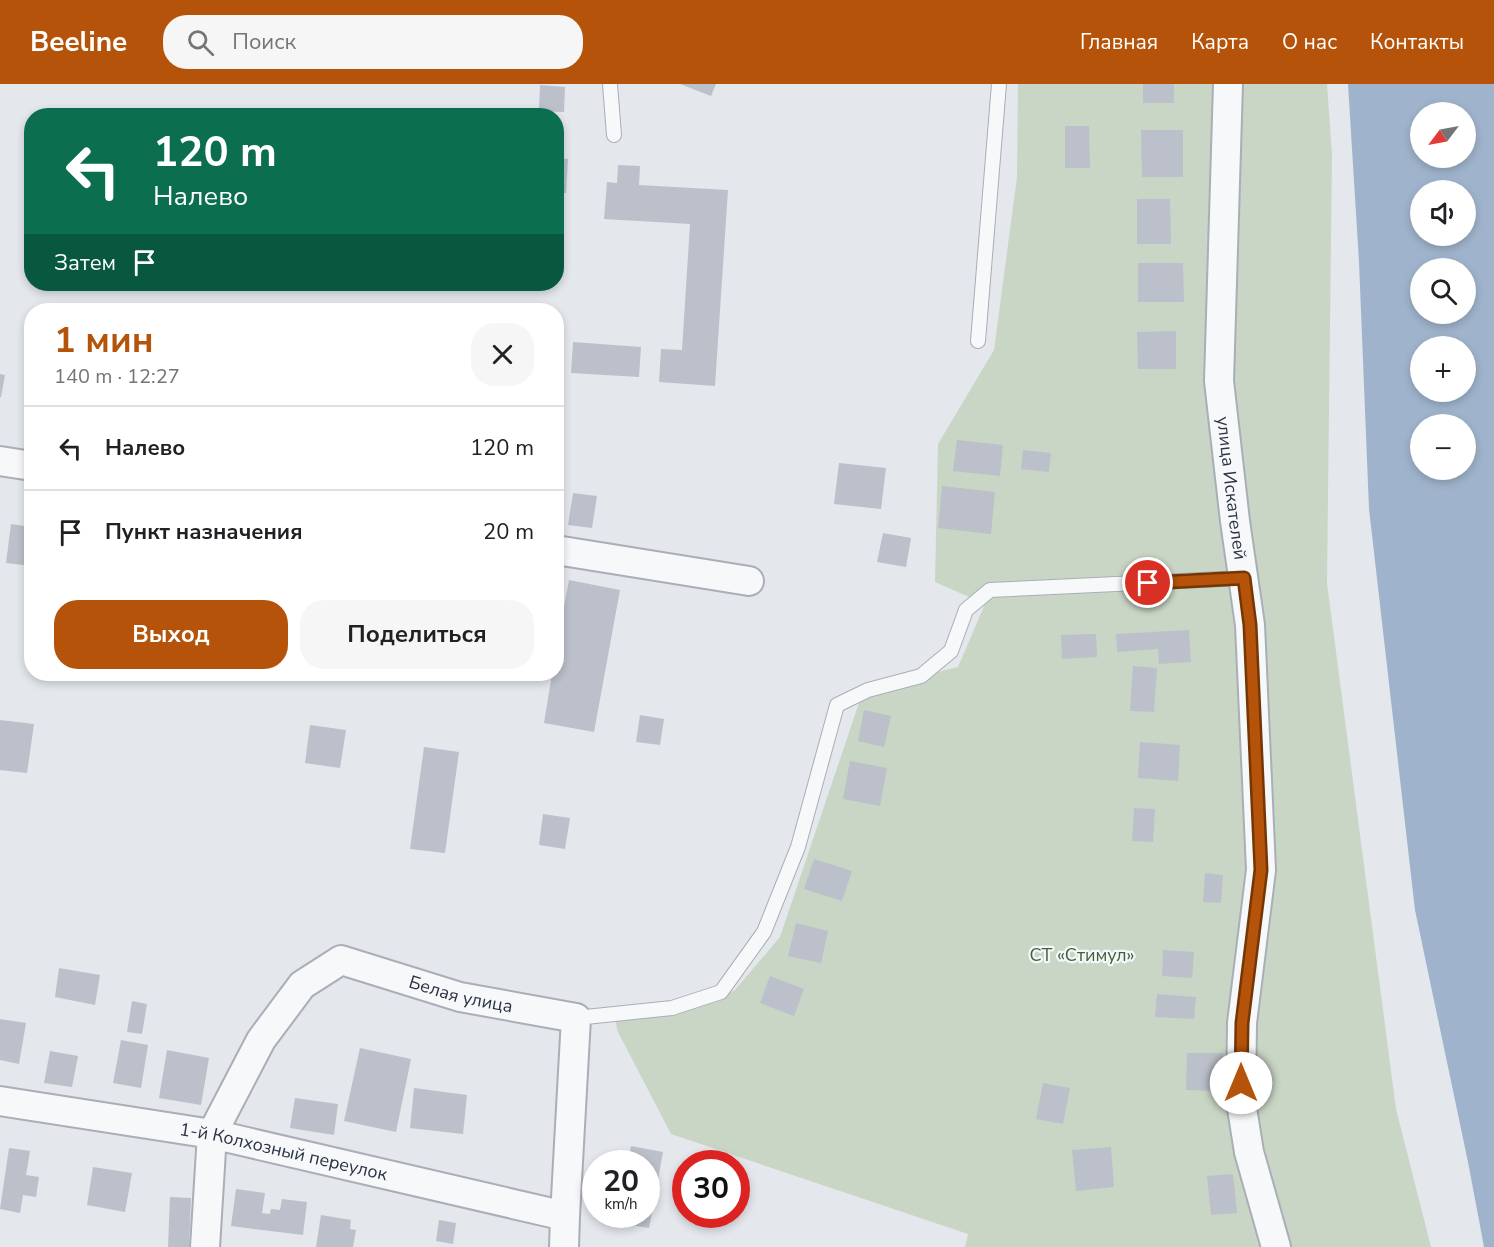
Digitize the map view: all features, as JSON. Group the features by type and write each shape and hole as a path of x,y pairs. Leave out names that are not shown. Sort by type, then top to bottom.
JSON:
{"street":[{"name":"улица Искателей","path":"1228,84 1219,381 1250,625 1261,870 1242,1023 1241,1102 1249,1152 1276,1247"},
{"path":"0,461 24,465"},
{"path":"564,551 749,581"},
{"name":"Белая улица","path":"212,1134 261,1040 302,984 341,960 460,997 576,1018"},
{"path":"564,1247 576,1018"},
{"name":"1-й Колхозный переулок","path":"0,1101 212,1134 564,1216"},
{"path":"205,1247 212,1134"}],"lane":[{"path":"610,84 614,135"},
{"path":"978,341 999,84"},
{"path":"576,1018 672,1008 721,992 764,932 798,847 837,705 868,690 921,676 951,651 966,610 990,590 1244,578"}],"green space":[{"name":"СТ «Стимул»","path":"1018,84 1327,84 1332,155 1327,583 1396,1109 1431,1247 965,1247 968,1234 750,1161 750,1150 719,1150 671,1134 618,1032 613,1011 649,1008 734,991 780,937 863,691 958,667 985,604 935,582 938,444 994,350 1017,177"}],"water":[{"path":"1348,84 1494,84 1494,1247 1484,1247 1415,910 1369,509 1359,262"}],"building":[{"path":"680,84 716,84 711,96"},
{"path":"1143,84 1174,84 1174,103 1143,103"},
{"path":"540,85 565,87 564,112 564,108 539,108"},
{"path":"1065,126 1089,126 1090,168 1065,168"},
{"path":"1141,130 1183,130 1183,177 1142,177"},
{"path":"564,159 568,159 566,193 564,193"},
{"path":"618,165 640,166 639,185 728,190 715,386 659,382 661,349 682,350 690,224 604,219 607,182 617,183"},
{"path":"1137,199 1170,199 1171,244 1137,244"},
{"path":"1138,263 1183,263 1184,302 1138,302"},
{"path":"1176,331 1176,369 1138,369 1137,332"},
{"path":"573,342 641,347 639,377 571,373"},
{"path":"0,374 5,375 1,397 0,397"},
{"path":"957,440 1003,445 1000,476 953,471"},
{"path":"1023,450 1051,453 1049,472 1021,469"},
{"path":"839,463 886,468 881,509 834,504"},
{"path":"942,486 995,492 991,534 938,528"},
{"path":"573,493 597,496 592,528 568,525"},
{"path":"11,524 24,526 24,565 6,563"},
{"path":"883,533 911,538 906,567 877,562"},
{"path":"569,580 620,590 594,732 544,723 551,681 564,681 564,607"},
{"path":"1189,630 1191,662 1159,664 1158,649 1117,652 1116,634"},
{"path":"1096,634 1097,657 1062,659 1061,635"},
{"path":"1133,666 1157,668 1154,712 1130,711"},
{"path":"864,710 891,716 884,747 858,741"},
{"path":"640,715 664,719 660,745 636,742"},
{"path":"0,720 34,724 27,773 0,770"},
{"path":"310,725 346,730 340,768 305,763"},
{"path":"1140,742 1180,745 1178,781 1138,778"},
{"path":"424,747 459,752 445,853 410,849"},
{"path":"850,761 887,768 880,806 843,799"},
{"path":"1134,808 1155,809 1153,842 1132,841"},
{"path":"543,814 570,818 565,849 539,845"},
{"path":"814,859 852,871 842,901 804,889"},
{"path":"1205,873 1223,875 1221,903 1203,902"},
{"path":"796,923 828,931 821,963 788,956"},
{"path":"1163,950 1194,952 1192,978 1162,976"},
{"path":"59,968 100,975 95,1005 55,997"},
{"path":"770,976 804,989 794,1016 760,1003"},
{"path":"1157,994 1196,997 1194,1019 1155,1017"},
{"path":"132,1001 147,1004 142,1034 127,1032"},
{"path":"0,1019 26,1023 19,1064 0,1060"},
{"path":"121,1040 148,1045 141,1088 113,1083"},
{"path":"360,1048 411,1059 396,1132 344,1121"},
{"path":"167,1050 209,1058 201,1105 159,1098"},
{"path":"50,1051 78,1056 72,1087 44,1083"},
{"path":"1187,1053 1223,1053 1222,1091 1186,1090"},
{"path":"1043,1083 1070,1088 1063,1124 1036,1119"},
{"path":"414,1088 467,1095 463,1134 410,1128"},
{"path":"295,1098 338,1104 334,1135 290,1128"},
{"path":"631,1146 652,1150 630,1150"},
{"path":"1111,1147 1114,1187 1076,1191 1072,1150"},
{"path":"9,1148 30,1151 26,1175 39,1177 36,1197 23,1195 20,1213 0,1209"},
{"path":"660,1151 663,1152 660,1168"},
{"path":"93,1167 132,1173 125,1212 87,1205"},
{"path":"1233,1174 1237,1213 1211,1215 1207,1176"},
{"path":"236,1189 265,1193 262,1213 270,1214 271,1209 280,1210 282,1199 307,1202 303,1235 231,1226"},
{"path":"170,1197 191,1198 189,1247 168,1247"},
{"path":"321,1215 351,1220 350,1229 356,1230 353,1247 316,1247"},
{"path":"439,1220 456,1223 453,1244 436,1241"}],"route":[{"path":"1148,583 1244,578 1250,625 1261,870 1242,1023 1241,1083"}]}
